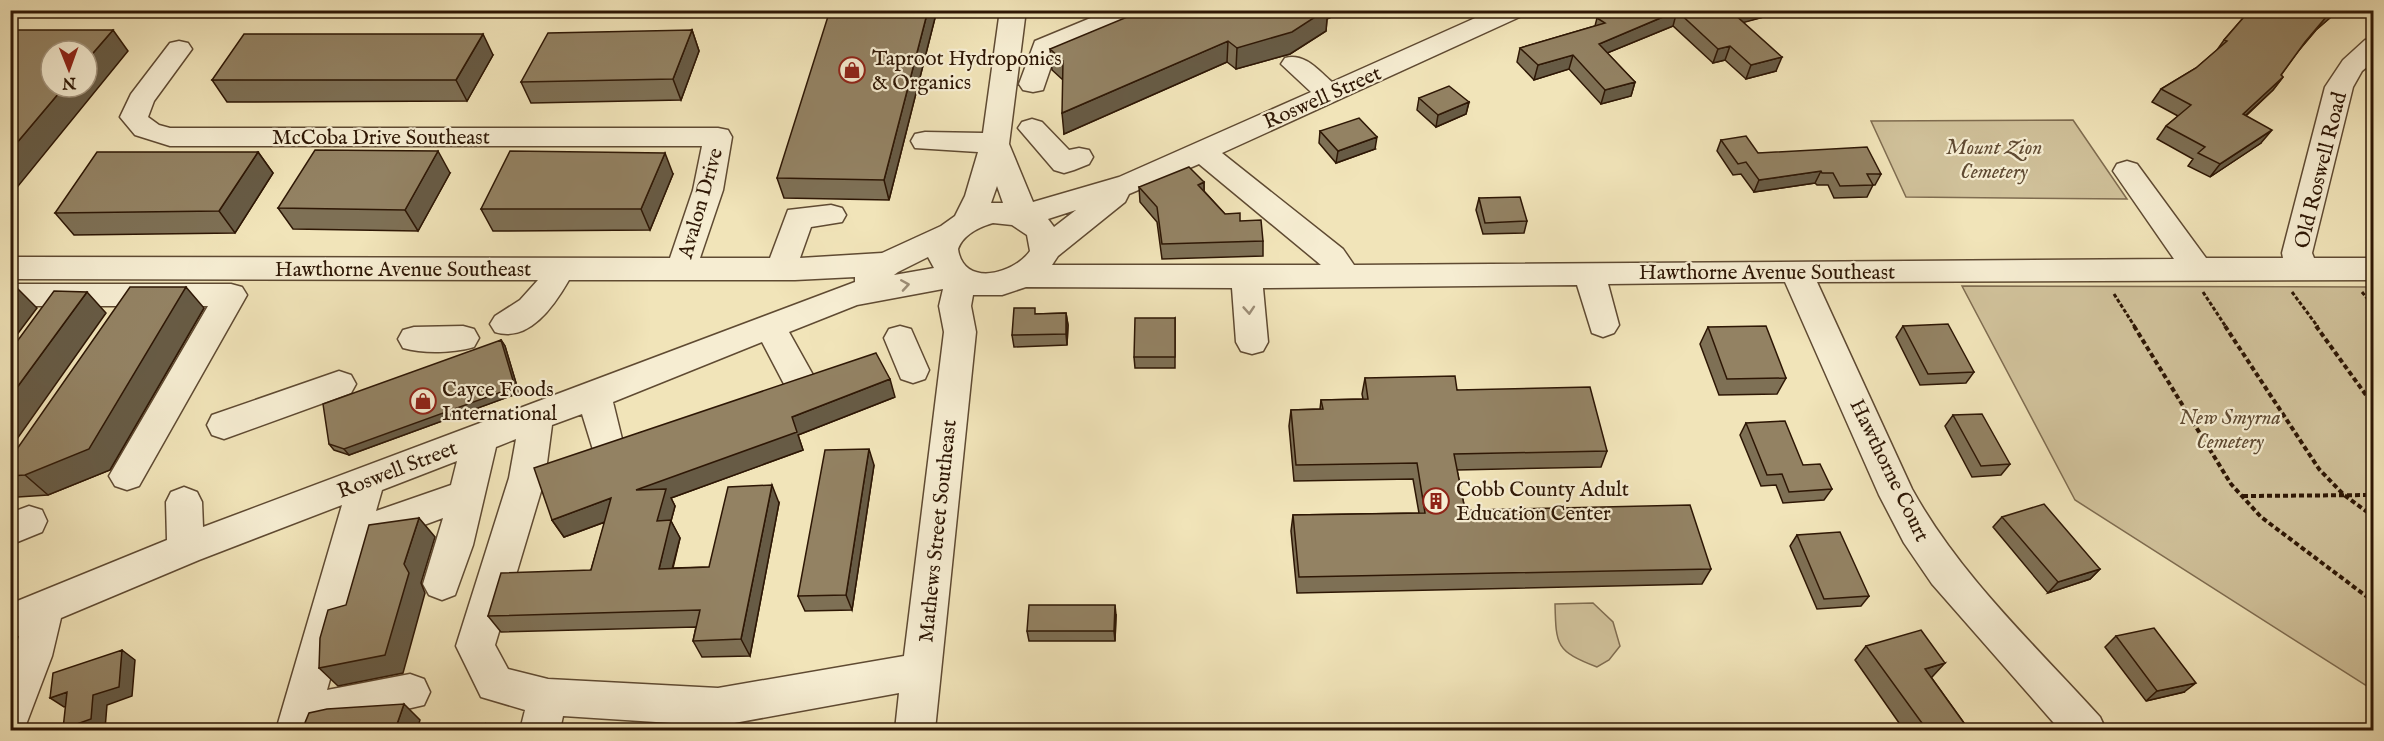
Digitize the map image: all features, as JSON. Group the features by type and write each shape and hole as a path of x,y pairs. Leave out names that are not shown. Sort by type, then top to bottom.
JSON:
{"street":[{"path":"1010,280 984,284 959,276 946,262 944,253 986,179 994,143 1013,10"},
{"path":"1033,84 1044,47 1133,10"},
{"name":"Roswell Street","path":"1021,216 1128,184 1513,11"},
{"name":"Old Roswell Road","path":"2289,270 2297,253 2339,87 2352,66 2373,46"},
{"name":"McCoba Drive Southeast","path":"178,49 141,100 134,117 139,126 147,131 170,137 718,137"},
{"path":"1294,64 1329,93"},
{"path":"1032,128 1064,163 1079,157"},
{"name":"Avalon Drive","path":"681,269 708,190 718,137"},
{"path":"925,143 994,143"},
{"path":"994,143 1018,200 1021,216"},
{"path":"1201,152 1332,257 1346,276"},
{"path":"2127,171 2193,270"},
{"name":"Roswell Street","path":"1045,251 1128,184"},
{"path":"959,227 993,213 1021,216 1038,225 1043,233 1045,251 1041,261 1010,280 960,332"},
{"path":"831,215 785,216 788,269 814,278 842,298"},
{"name":"Roswell Street","path":"842,298 886,264 959,227"},
{"name":"Hawthorne Avenue Southeast","path":"1045,251 1065,252 1103,267 1161,278"},
{"name":"Hawthorne Avenue Southeast","path":"10,268 788,269 886,264"},
{"name":"Hawthorne Avenue Southeast","path":"1010,280 1796,271 2373,269"},
{"path":"506,324 533,309 542,300 558,270"},
{"name":"Hawthorne Court","path":"1796,271 1897,495 1917,532 1945,573 2086,730"},
{"path":"1589,273 1603,325"},
{"name":"Roswell Street","path":"19,618 186,549 595,395 842,298 959,276"},
{"name":"Mathews Street Southeast","path":"915,730 960,332 955,306 959,276"},
{"path":"1247,277 1252,342"},
{"path":"10,295 231,294 127,476"},
{"path":"48,321 67,295"},
{"path":"118,325 139,295"},
{"path":"770,326 796,375"},
{"path":"900,338 913,370"},
{"path":"224,424 339,384"},
{"path":"595,395 606,443"},
{"path":"536,417 527,478 475,646 495,684 544,714 718,706 921,671"},
{"path":"442,584 455,545 481,438"},
{"path":"299,722 367,480"},
{"path":"351,536 466,494"},
{"path":"184,502 186,549"},
{"path":"10,717 33,656 19,618"},
{"path":"299,722 410,692"}],"path":[{"path":"2100,270 2231,484 2261,517 2373,602"},
{"path":"2193,270 2319,469 2344,495 2373,517"},
{"path":"2289,270 2373,406"},
{"path":"2243,496 2373,495"}],"green space":[{"name":"Mount Zion Cemetery","path":"2073,120 2127,199 1906,197 1871,121"},
{"name":"New Smyrna Cemetery","path":"1962,286 2373,287 2373,690 2075,500"},
{"path":"1593,603 1613,622 1620,646 1609,660 1597,667 1566,651 1558,638 1555,618 1555,604"}],"building":[{"path":"830,10 928,10 884,180 777,178"},
{"path":"1144,10 1326,10 1292,32 1237,48 1228,41 1062,113 1063,61 1050,49"},
{"path":"1615,10 1739,10 1732,12 1782,57 1751,65 1730,46 1718,49 1677,11 1599,44 1635,82 1605,90 1573,55 1538,65 1520,48 1605,23 1597,18"},
{"path":"2250,10 2334,10 2305,42 2281,75 2283,77 2243,114 2272,130 2220,164 2198,153 2205,147 2166,126 2191,105 2161,89 2196,68 2227,41 2224,40"},
{"path":"14,30 113,30 99,46 99,39 39,39 39,99 54,99 10,151 10,34"},
{"path":"692,30 673,79 521,82 548,33"},
{"path":"244,34 483,34 456,80 212,80"},
{"path":"1449,86 1469,102 1438,115 1419,98"},
{"path":"1359,118 1377,137 1338,151 1320,131"},
{"path":"1746,136 1758,153 1867,147 1881,174 1867,174 1873,185 1840,186 1833,173 1822,173 1821,171 1759,180 1746,162 1738,164 1721,140"},
{"path":"315,150 438,151 405,210 278,208"},
{"path":"510,151 665,153 641,209 481,209"},
{"path":"97,152 258,152 219,211 55,213"},
{"path":"1189,167 1204,182 1198,185 1225,214 1240,213 1240,221 1261,220 1263,241 1162,244 1157,207 1139,187"},
{"path":"1520,197 1527,221 1485,223 1479,198"},
{"path":"130,287 186,287 89,449 25,475 10,476 10,459"},
{"path":"54,291 87,292 10,397 10,351"},
{"path":"1014,308 1035,308 1035,314 1066,313 1066,334 1012,335"},
{"path":"1135,318 1175,318 1175,357 1134,357"},
{"path":"1948,324 1974,372 1928,374 1903,326"},
{"path":"1766,326 1786,378 1727,379 1708,327"},
{"name":"Cayce Foods International","path":"501,340 515,387 344,449 329,444 323,404"},
{"path":"876,353 890,379 792,417 797,432 636,490 666,489 657,521 671,520 659,569 709,567 728,487 772,485 741,639 693,641 700,610 488,616 501,573 591,570 611,498 552,520 534,468"},
{"name":"Cobb County Adult Education Center","path":"1455,376 1457,390 1590,387 1607,451 1454,454 1465,510 1690,505 1711,569 1299,577 1293,515 1425,513 1417,463 1296,465 1291,410 1323,409 1321,400 1368,399 1365,378"},
{"path":"1982,414 2010,464 1981,466 1953,415"},
{"path":"1785,421 1803,465 1820,464 1832,489 1789,492 1782,474 1767,475 1746,423"},
{"path":"869,449 846,595 798,596 825,450"},
{"path":"2044,504 2100,569 2058,582 2002,517"},
{"path":"419,518 404,564 409,573 385,655 319,668 320,638 328,610 346,605 369,525"},
{"path":"1840,532 1869,596 1824,599 1797,535"},
{"path":"1029,605 1115,605 1114,631 1027,631"},
{"path":"2154,628 2196,683 2157,691 2116,636"},
{"path":"1921,630 1945,663 1925,669 1964,723 1939,730 1927,730 1866,646"},
{"path":"122,650 119,687 93,695 91,719 63,729 67,692 50,698 53,673"},
{"path":"404,704 395,730 302,730 309,713 327,709"},
{"path":"486,724 484,730 395,730"}],"place":[{"name":"Taproot Hydroponics & Organics","path":"852,70"},
{"name":"Cayce Foods International","path":"423,401"},
{"name":"Cobb County Adult Education Center","path":"1436,501"}]}
